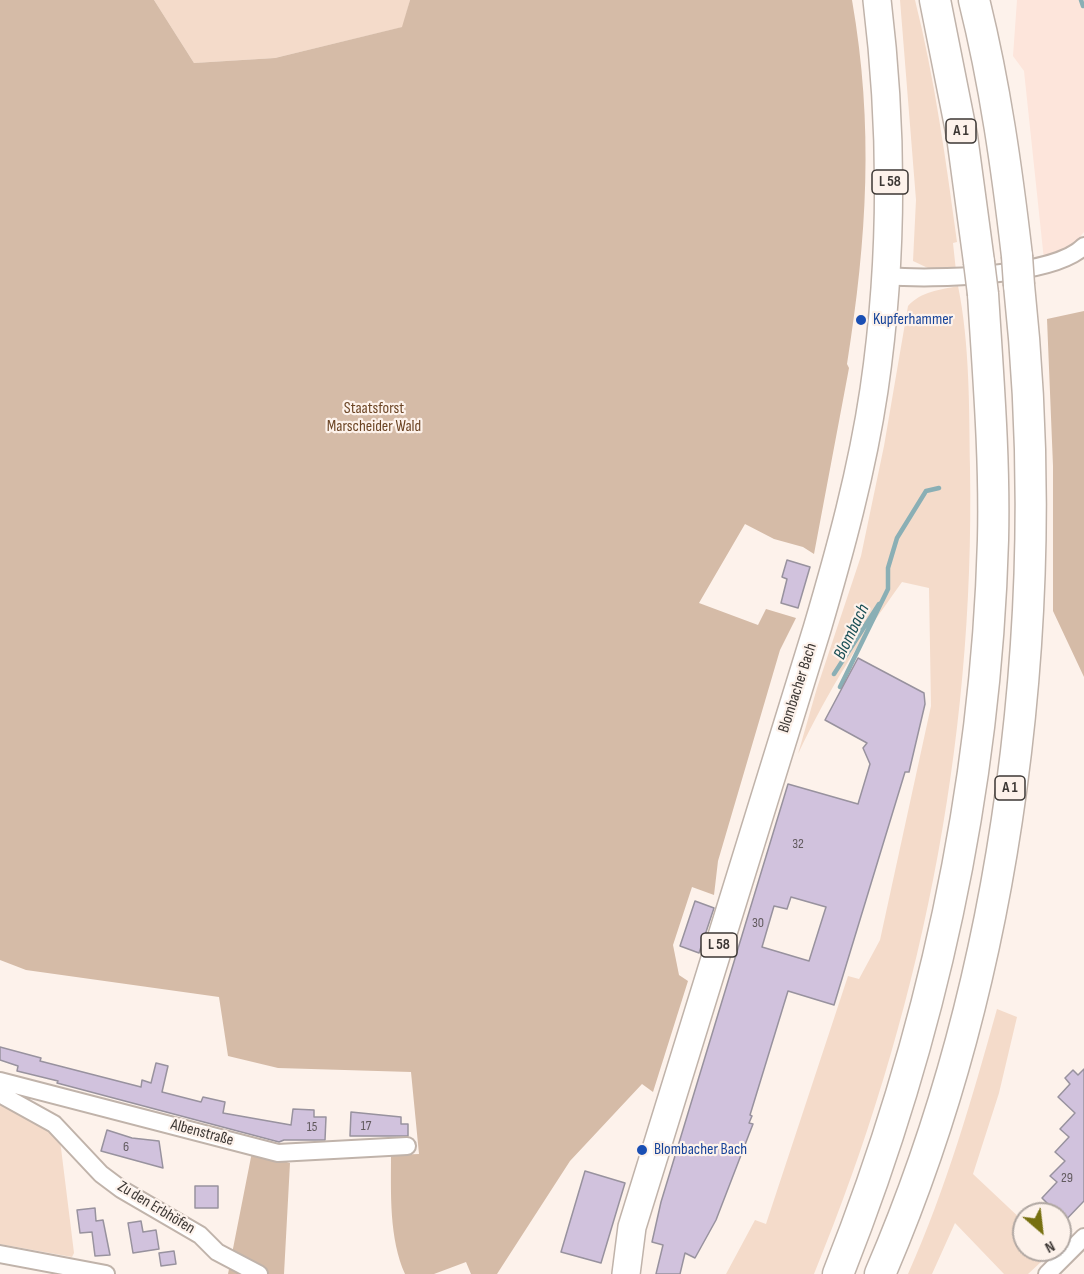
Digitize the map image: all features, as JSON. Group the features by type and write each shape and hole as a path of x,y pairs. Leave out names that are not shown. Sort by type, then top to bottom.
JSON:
{"highway":[{"name":"A 1","path":"880,1274 917,1184 976,987 1007,809 1028,617 1031,534 1026,353 1001,134 987,55 974,0"},
{"name":"A 1","path":"838,1274 878,1167 921,1026 954,885 974,770 989,627 993,538 992,438 983,294 962,136 936,1"}],"main road":[{"name":"Blombacher Bach","path":"626,1274 632,1227 842,545 874,391 887,276 890,178 887,87 877,0"}],"street":[{"path":"887,276 914,279 956,277 1044,267 1076,255 1084,246"},
{"name":"Albenstraße","path":"0,1081 278,1153 407,1146"},
{"name":"Zu den Erbhöfen","path":"0,1094 54,1124 101,1174 121,1190 200,1235 217,1252 259,1274"},
{"path":"1047,1274 1084,1237"},
{"path":"0,1254 106,1274"}],"shaded area":[{"path":"154,0 410,0 403,27 275,58 194,63"},
{"path":"900,0 915,0 928,60 957,242 953,243 956,271 930,269 913,261 916,200"},
{"path":"1017,0 1084,0 1084,232 1068,250 1044,260 1024,71 1013,56"},
{"path":"958,286 967,354 969,400 969,572 962,675 951,778 933,879 911,980 883,1079 851,1178 814,1274 726,1274 755,1220 766,1224 848,976 859,979 880,940 931,706 929,588 902,582 846,665 798,754 817,688 861,556 884,446 908,306 925,294"},
{"path":"997,1009 1017,1017 999,1093 973,1174 1012,1211 1012,1262 1041,1262 1028,1274 1004,1274 955,1223 932,1274 908,1274 946,1177"},
{"path":"0,1102 51,1128 60,1140 74,1253 72,1257 0,1244"}],"green space":[{"name":"Staatsforst Marscheider Wald","path":"0,0 154,0 194,63 275,58 402,27 410,0 852,0 863,92 865,182 863,227 847,364 849,368 814,554 803,547 774,539 745,524 699,603 758,625 766,609 796,618 780,650 718,861 714,895 692,887 673,945 679,975 688,981 653,1092 642,1084 570,1161 497,1274 471,1274 466,1262 434,1274 405,1274 394,1231 391,1155 419,1154 411,1072 278,1068 228,1056 219,997 26,970 0,960"},
{"path":"1084,311 1084,677 1053,611 1053,466 1047,319"},
{"path":"252,1152 290,1163 284,1274 228,1274"}],"building":[{"path":"787,560 810,567 798,608 781,603 787,579 782,577"},
{"path":"858,658 924,693 925,704 909,772 905,772 834,1005 788,991 750,1115 752,1116 749,1123 753,1124 716,1220 695,1258 685,1253 680,1274 656,1274 663,1245 652,1242 661,1202 788,784 858,804 870,764 863,748 867,743 825,720","holes":["791,897 826,907 809,961 762,947 774,906 787,909"]},
{"path":"695,901 714,908 699,953 680,946"},
{"path":"0,1047 41,1058 40,1061 141,1087 142,1080 151,1083 156,1063 168,1066 162,1092 201,1102 203,1097 225,1102 223,1113 291,1125 293,1109 314,1110 314,1117 326,1117 325,1140 279,1142 57,1083 58,1081 17,1071 18,1066 0,1060"},
{"path":"1084,1069 1084,1201 1072,1214 1072,1202 1046,1202 1042,1198 1057,1182 1050,1176 1065,1161 1055,1152 1069,1137 1060,1129 1075,1113 1058,1097 1070,1084 1065,1078 1073,1070 1078,1075"},
{"path":"351,1112 401,1117 401,1124 408,1124 408,1136 350,1136"},
{"path":"107,1130 132,1138 159,1141 163,1168 101,1151"},
{"path":"585,1171 625,1183 601,1263 561,1252"},
{"path":"195,1186 218,1186 218,1208 195,1208"},
{"path":"95,1208 96,1221 103,1220 110,1255 95,1256 92,1232 80,1233 77,1210"},
{"path":"141,1221 143,1232 156,1230 159,1249 133,1253 128,1223"},
{"path":"174,1251 176,1264 161,1266 159,1253"}],"waterway":[{"name":"Blombach","path":"1081,0 1083,6"},
{"name":"Blombach","path":"840,687 888,589 888,568 897,538 926,491 939,488"},
{"name":"Blombach","path":"834,674 879,604"}],"place":[{"name":"Kupferhammer","path":"861,320"},
{"name":"Blombacher Bach","path":"642,1150"}]}
